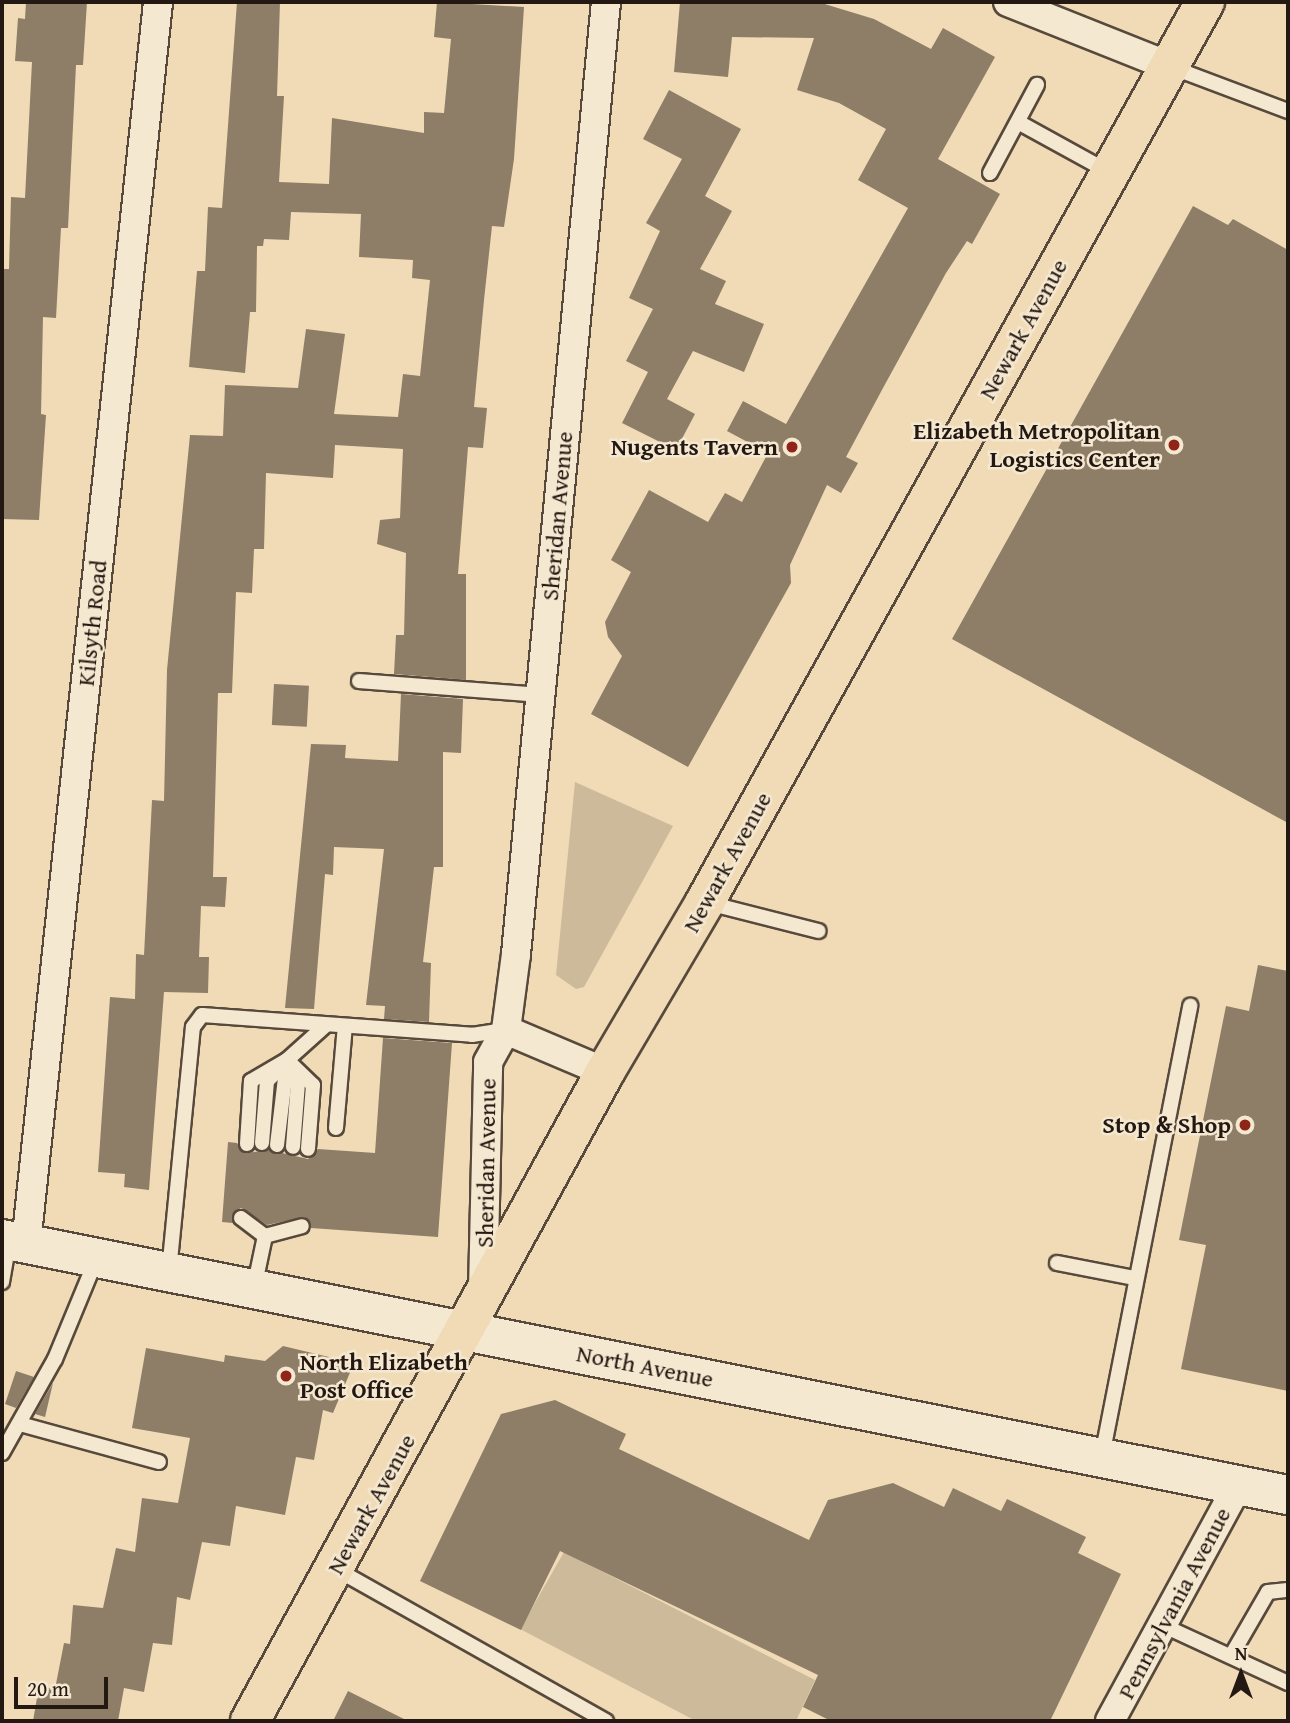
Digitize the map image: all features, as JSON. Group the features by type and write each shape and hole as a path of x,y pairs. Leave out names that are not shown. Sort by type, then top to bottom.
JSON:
{"main road":[{"name":"Newark Avenue","path":"250,1721 475,1316 605,1072 705,902 1205,2"},
{"name":"North Avenue","path":"12,1242 253,1289 475,1316 1101,1457 1288,1495"}],"street":[{"name":"Kilsyth Road","path":"12,1242 158,2"},
{"name":"Sheridan Avenue","path":"475,1316 488,1062 506,1030 606,2"},
{"path":"1008,2 1169,66"},
{"path":"506,1030 605,1072"},
{"name":"Pennsylvania Avenue","path":"1113,1720 1238,1485"}],"lane":[{"path":"1169,66 1288,111"},
{"path":"990,173 1037,85"},
{"path":"1018,122 1110,173"},
{"path":"359,681 540,695"},
{"path":"705,902 819,931"},
{"path":"1101,1457 1190,1006"},
{"path":"169,1272 193,1027 202,1015 472,1035 506,1030"},
{"path":"255,1144 251,1081 287,1060 326,1025"},
{"path":"336,1128 345,1026"},
{"path":"277,1145 287,1060"},
{"path":"287,1060 298,1083 293,1147"},
{"path":"287,1060 313,1084 308,1149"},
{"path":"248,1219 265,1236"},
{"path":"253,1289 265,1236 279,1223"},
{"path":"265,1236 302,1226"},
{"path":"2,1282 12,1242"},
{"path":"2,1453 55,1359 97,1258"},
{"path":"1057,1263 1135,1278"},
{"path":"20,1424 159,1462"},
{"path":"335,1569 606,1721"},
{"path":"1231,1656 1268,1592 1288,1590"},
{"path":"1162,1625 1288,1683"}],"shaded area":[{"path":"575,782 673,826 584,987 576,989 556,975"},
{"path":"564,1552 815,1680 796,1721 696,1721 520,1629"}],"building":[{"path":"26,2 87,2 83,65 76,65 68,228 61,228 56,318 43,317 41,414 46,415 39,520 2,519 2,269 9,269 11,197 25,198 32,62 15,61 18,18 25,19"},
{"path":"237,2 280,2 277,96 284,96 279,182 329,184 332,118 424,133 424,112 444,113 451,39 434,37 437,2 524,7 514,159 504,227 492,226 484,300 474,407 487,408 483,448 468,447 458,574 466,574 466,680 394,674 396,635 404,635 406,553 377,544 380,520 400,518 403,449 335,445 333,478 266,473 264,549 254,549 252,593 236,592 232,693 218,693 213,877 227,877 225,907 201,906 199,957 209,957 208,993 164,992 149,1190 124,1187 125,1174 98,1172 110,997 135,999 136,954 144,955 152,800 164,801 167,670 190,435 223,436 225,385 298,388 306,329 345,334 334,414 398,417 403,374 420,376 430,280 412,278 413,260 359,257 361,214 291,212 289,240 264,239 263,246 257,246 256,312 250,312 245,373 189,367 197,271 205,271 208,207 222,208"},
{"path":"680,2 818,2 874,19 931,49 943,28 995,57 938,159 1000,194 972,244 967,241 946,273 846,457 858,463 841,493 827,485 790,565 791,583 688,767 591,714 622,656 608,637 605,622 631,572 611,560 649,490 708,522 725,493 742,502 768,453 727,431 743,401 786,424 908,208 858,180 886,129 839,103 797,90 814,38 732,37 728,77 674,72"},
{"path":"669,90 741,129 705,196 732,211 700,269 726,281 715,304 764,324 744,372 693,351 667,399 695,414 676,450 622,423 648,372 626,361 653,309 629,298 660,231 646,223 682,159 643,139"},
{"name":"Elizabeth Metropolitan Logistics Center","path":"1193,206 1228,225 1233,219 1288,250 1288,823 952,639"},
{"path":"274,684 309,686 307,727 272,725"},
{"path":"401,694 463,699 461,753 443,752 443,867 434,867 423,962 431,963 429,1022 384,1019 385,1006 366,1005 384,849 334,847 333,875 325,874 314,1009 285,1008 311,744 346,745 345,758 398,761"},
{"name":"Stop & Shop","path":"1258,965 1288,971 1288,1391 1181,1369 1206,1245 1179,1240 1226,1006 1249,1011"},
{"path":"383,1038 452,1043 438,1237 311,1228 304,1217 267,1225 241,1208 233,1213 233,1223 222,1222 228,1142 237,1143 246,1153 269,1150 308,1159 318,1149 375,1153"},
{"path":"283,1346 354,1363 333,1413 323,1410 314,1460 296,1457 285,1515 236,1506 230,1546 202,1542 190,1600 177,1597 172,1645 153,1643 144,1692 124,1688 118,1721 33,1721 39,1686 55,1689 64,1643 70,1644 73,1605 103,1608 116,1548 135,1552 142,1498 178,1503 190,1438 132,1428 146,1348 224,1362 225,1355 265,1361"},
{"path":"16,1371 34,1377 16,1408 5,1404"},
{"path":"53,1383 45,1417 35,1414"},
{"path":"555,1400 626,1434 619,1449 809,1540 828,1500 893,1483 944,1507 953,1488 1001,1511 1007,1499 1086,1537 1078,1553 1121,1574 1050,1721 831,1721 803,1707 818,1675 560,1551 521,1630 420,1581 501,1414"},
{"path":"348,1691 408,1721 333,1721"}],"place":[{"name":"Elizabeth Metropolitan Logistics Center","path":"1174,445"},
{"name":"Nugents Tavern","path":"792,447"},
{"name":"Stop & Shop","path":"1245,1125"},
{"name":"North Elizabeth Post Office","path":"286,1376"}]}
